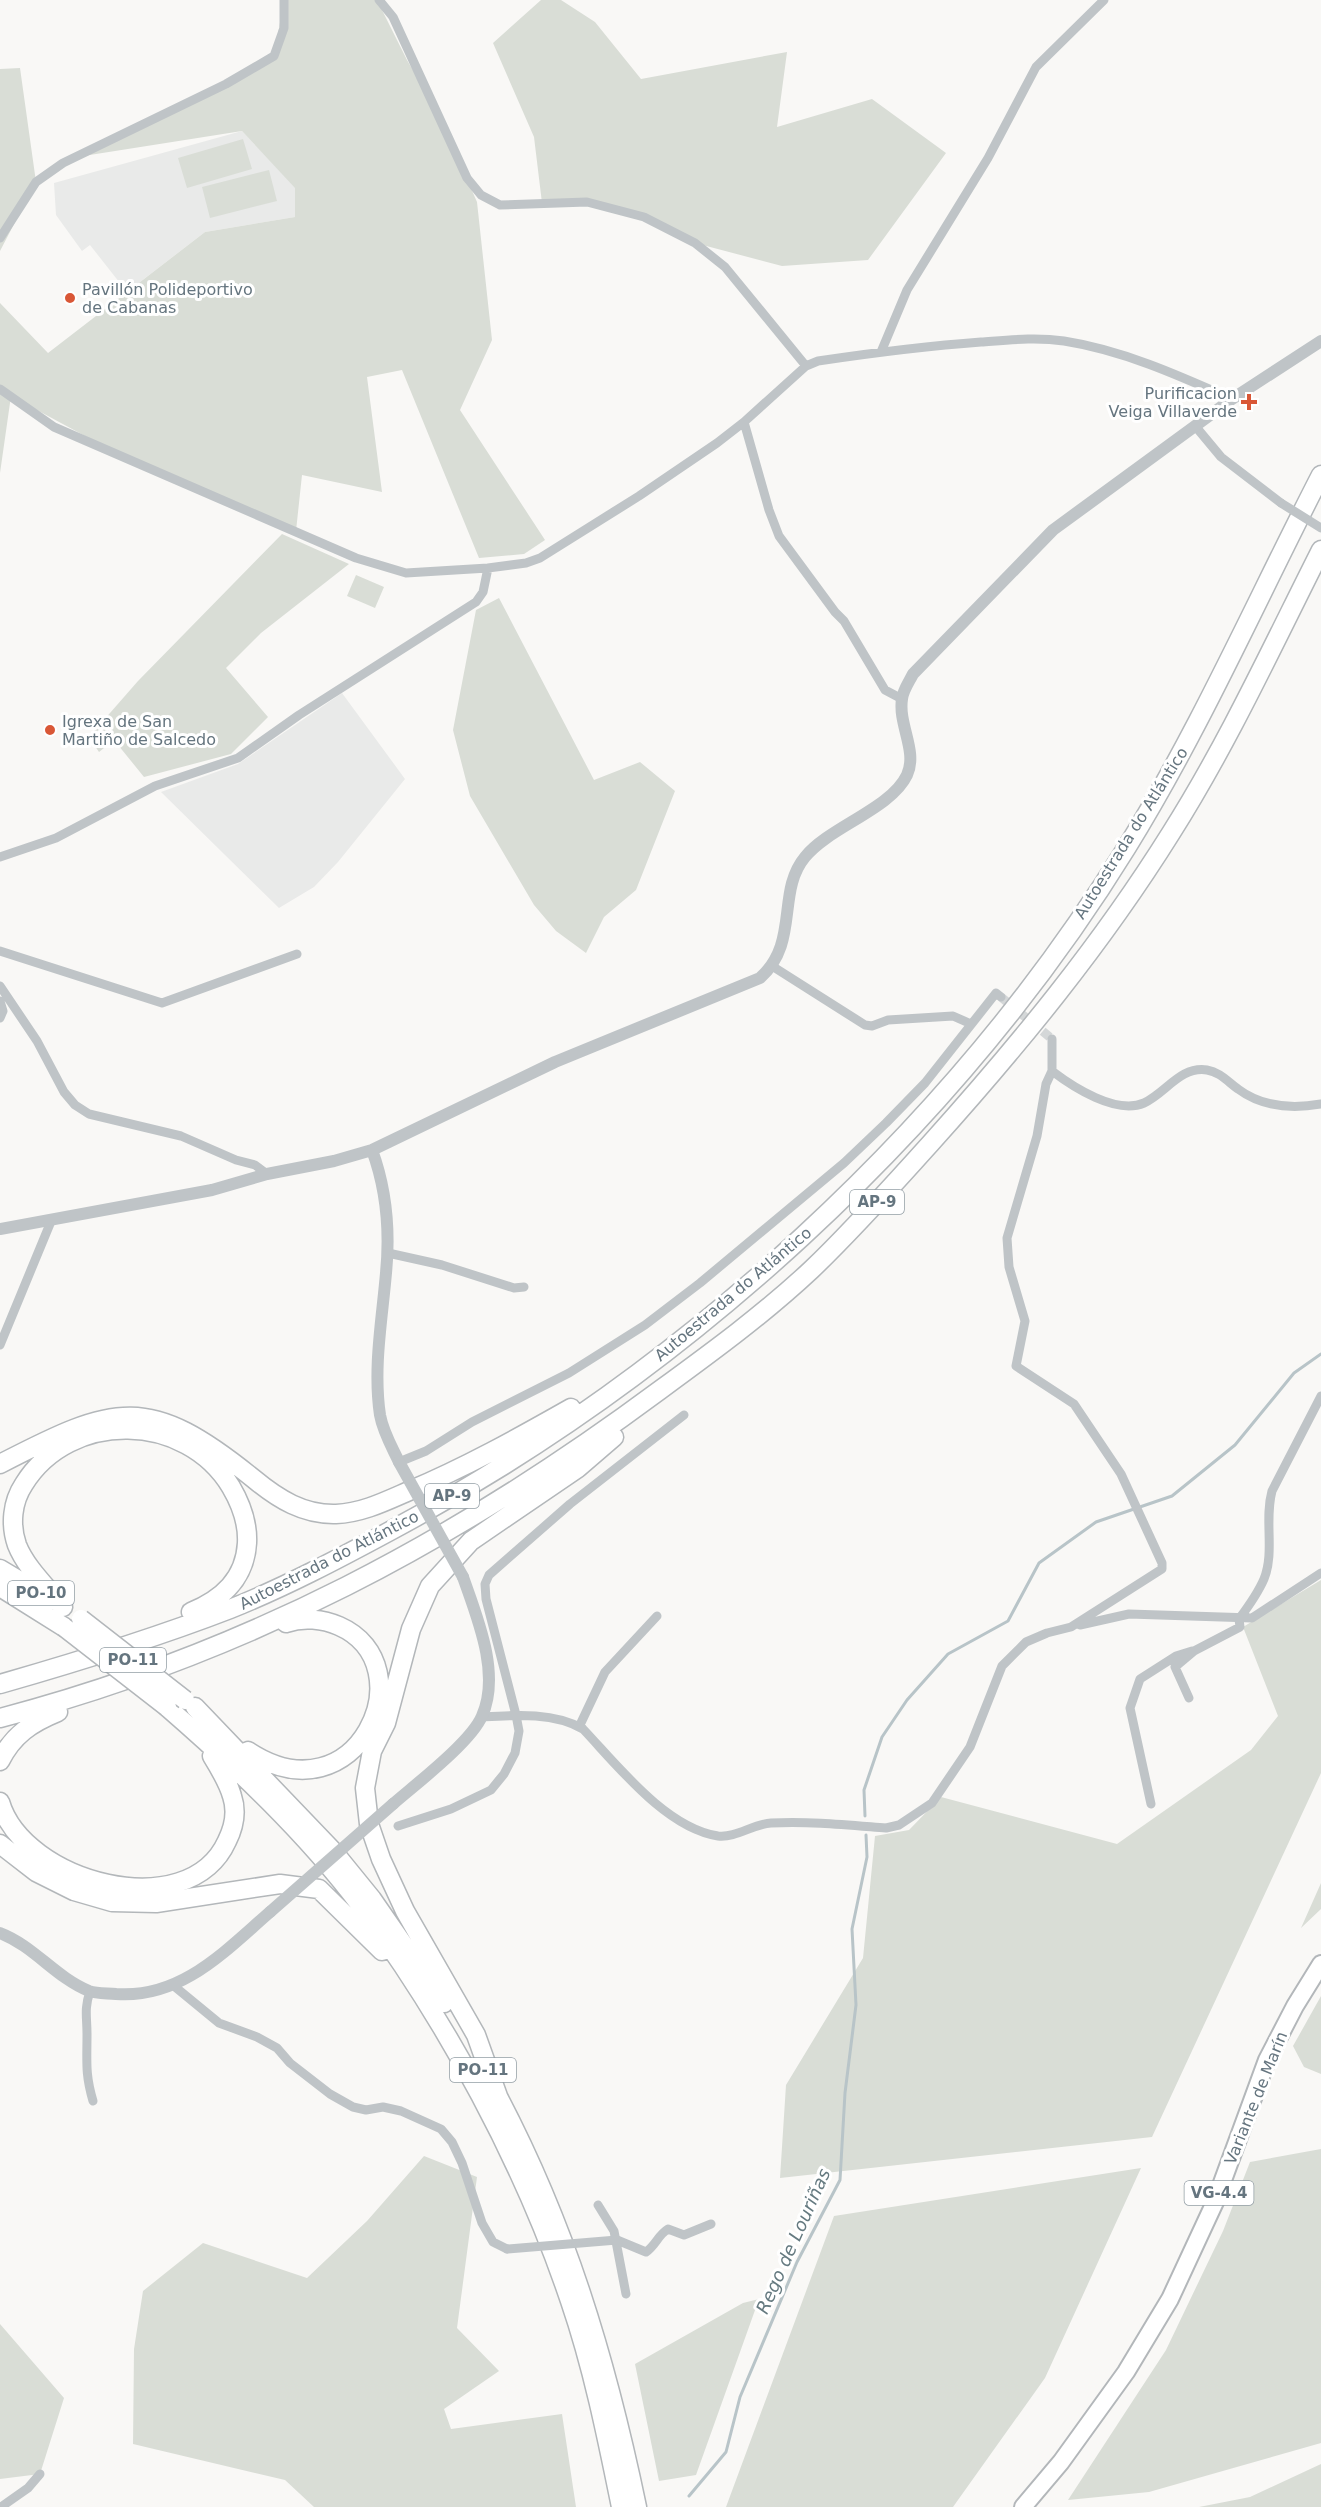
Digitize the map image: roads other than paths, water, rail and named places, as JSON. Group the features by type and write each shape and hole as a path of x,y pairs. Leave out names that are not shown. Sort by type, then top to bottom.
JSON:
{"highway":[{"name":"Autoestrada do Atlántico","path":"0,1684 63,1666 232,1608 324,1566 477,1482 548,1437 657,1360 787,1253 899,1141 970,1061 1068,935 1126,848 1205,712 1321,474"},
{"name":"Autoestrada do Atlántico","path":"0,1718 109,1686 224,1644 320,1601 427,1545 596,1438 738,1333 808,1273 863,1218 1005,1060 1069,980 1118,913 1222,747 1321,550"},
{"path":"499,2099 476,2035 405,1911 381,1859 369,1824 365,1788 372,1751 386,1723 411,1629 430,1586 471,1541 578,1468 738,1333"},
{"path":"0,1464 82,1424 110,1417 144,1416 172,1424 197,1436 289,1504 318,1512 354,1511 374,1506 446,1475 657,1360"},
{"path":"0,1677 63,1666 202,1608 225,1593 236,1581 245,1557 248,1533 240,1505 223,1474 205,1456 181,1441 159,1433 137,1429 107,1430 81,1436 66,1443 40,1463 21,1489 14,1506 13,1526 17,1544 25,1560 63,1607"},
{"name":"PO-10","path":"0,1569 81,1619"},
{"name":"PO-10","path":"0,1587 64,1627"},
{"path":"0,1594 44,1614"},
{"name":"PO-11","path":"81,1619 190,1704 289,1803 372,1899 422,1968 464,2033 499,2099 554,2216 583,2295 616,2405 637,2507"},
{"path":"190,1704 266,1762 289,1768 314,1769 338,1762 356,1749 369,1731 376,1710 379,1686 375,1663 364,1644 348,1630 330,1622 293,1620 224,1644"},
{"name":"PO-11","path":"64,1627 201,1736 283,1817 360,1906 412,1980 482,2099 532,2201 570,2301 601,2408 621,2507"},
{"path":"0,1761 8,1746 22,1730 109,1686"},
{"path":"0,1802 9,1824 23,1842 45,1859 73,1875 129,1886 177,1882 195,1875 211,1863 224,1848 235,1816 233,1798 225,1779 201,1736"},
{"path":"0,1844 36,1872 74,1891 112,1902 156,1903 280,1884 319,1889 412,1980"},
{"name":"Variante de Marín","path":"1023,2507 1061,2462 1126,2372 1170,2299 1215,2202 1267,2060 1294,2006 1321,1964"}],"street":[{"path":"0,238 36,182 63,163 207,93 274,56 284,28 284,0"},
{"path":"379,0 393,17 468,178 481,195 500,205 587,202 644,217 695,243 725,267 806,366"},
{"path":"881,352 907,290 988,158 1036,67 1104,0"},
{"path":"0,388 54,427 366,561 406,573 526,563 546,555 639,496 744,422 806,366 881,352 1034,339 1064,342 1109,352 1172,372 1232,399"},
{"path":"0,1228 212,1190 267,1174 334,1161 372,1150 555,1062 760,978 772,966 782,945 791,891 804,858 895,791 908,773 911,756 902,699 913,674 1053,530 1232,399 1321,341"},
{"path":"744,422 769,510 779,536 844,621 885,690 902,699"},
{"path":"1196,427 1221,457 1281,503 1321,528"},
{"path":"0,856 56,838 155,786 238,758 299,715 476,602 483,592 488,567"},
{"path":"0,951 162,1003 297,954"},
{"path":"772,966 865,1025 872,1026 888,1020 953,1016 971,1024"},
{"path":"0,986 37,1041 64,1092 75,1105 89,1114 181,1136 236,1161 255,1165 267,1174"},
{"path":"399,1462 426,1451 472,1422 569,1373 645,1325 766,1230 844,1163 925,1083 996,993 1001,997"},
{"path":"0,1001 3,1011 0,1018"},
{"path":"1052,1039 1052,1071 1046,1084 1037,1136 1007,1238 1009,1267 1025,1321 1016,1366 1074,1404 1120,1474 1162,1563 1162,1569 1071,1627"},
{"path":"1052,1071 1084,1093 1125,1105 1142,1104 1184,1074 1196,1070 1218,1073 1239,1090 1270,1105 1321,1104"},
{"path":"0,1933 16,1940 62,1976 90,1991 124,1994 152,1992 174,1986 213,1961 270,1912 467,1737 482,1717 489,1685 476,1612 463,1576 399,1462 381,1416 377,1372 388,1253 380,1171 372,1150"},
{"path":"0,1345 52,1219"},
{"path":"388,1253 442,1265 514,1288 524,1287"},
{"path":"1151,1804 1130,1708 1140,1679 1176,1656 1194,1650 1240,1627 1239,1619 1264,1578 1269,1551 1268,1507 1272,1491 1321,1396"},
{"path":"398,1826 451,1809 491,1790 515,1753 519,1731 486,1599 485,1584 489,1575 570,1504 684,1415"},
{"path":"482,1717 516,1715 548,1717 579,1726 632,1781 673,1816 686,1825 717,1836 729,1836 773,1823 886,1828 899,1825 932,1803 970,1747 1002,1666 1026,1642 1047,1633 1129,1614 1252,1618 1321,1573"},
{"path":"579,1726 605,1672 657,1616"},
{"path":"1189,1698 1175,1667 1194,1650"},
{"path":"174,1986 219,2023 257,2037 277,2048 290,2063 330,2094 353,2108 366,2110 383,2107 423,2119 441,2129 452,2142 462,2163 482,2223 493,2242 507,2248 616,2240 646,2252 654,2247 661,2233 668,2229 684,2235 711,2224"},
{"path":"90,1991 84,2012 87,2030 85,2072 93,2101"},
{"path":"598,2205 608,2218 616,2240 626,2294"},
{"path":"2,2507 28,2488 40,2474"}],"waterway":[{"name":"Rego de Louriñas","path":"865,1816 864,1790 882,1737 907,1700 948,1654 1008,1621 1039,1563 1096,1522 1172,1496 1235,1445 1294,1373 1321,1354"},
{"name":"Rego de Louriñas","path":"689,2496 726,2452 740,2397 797,2262 840,2180 845,2093 856,2005 852,1929 867,1857 866,1835"}],"tunnel":[{"path":"1001,997 1052,1039"}],"place":[{"name":"Pavillón Polideportivo de Cabanas","path":"70,298"},
{"name":"Purificacion Veiga Villaverde","path":"1249,402"},
{"name":"Igrexa de San Martiño de Salcedo","path":"50,730"}]}
